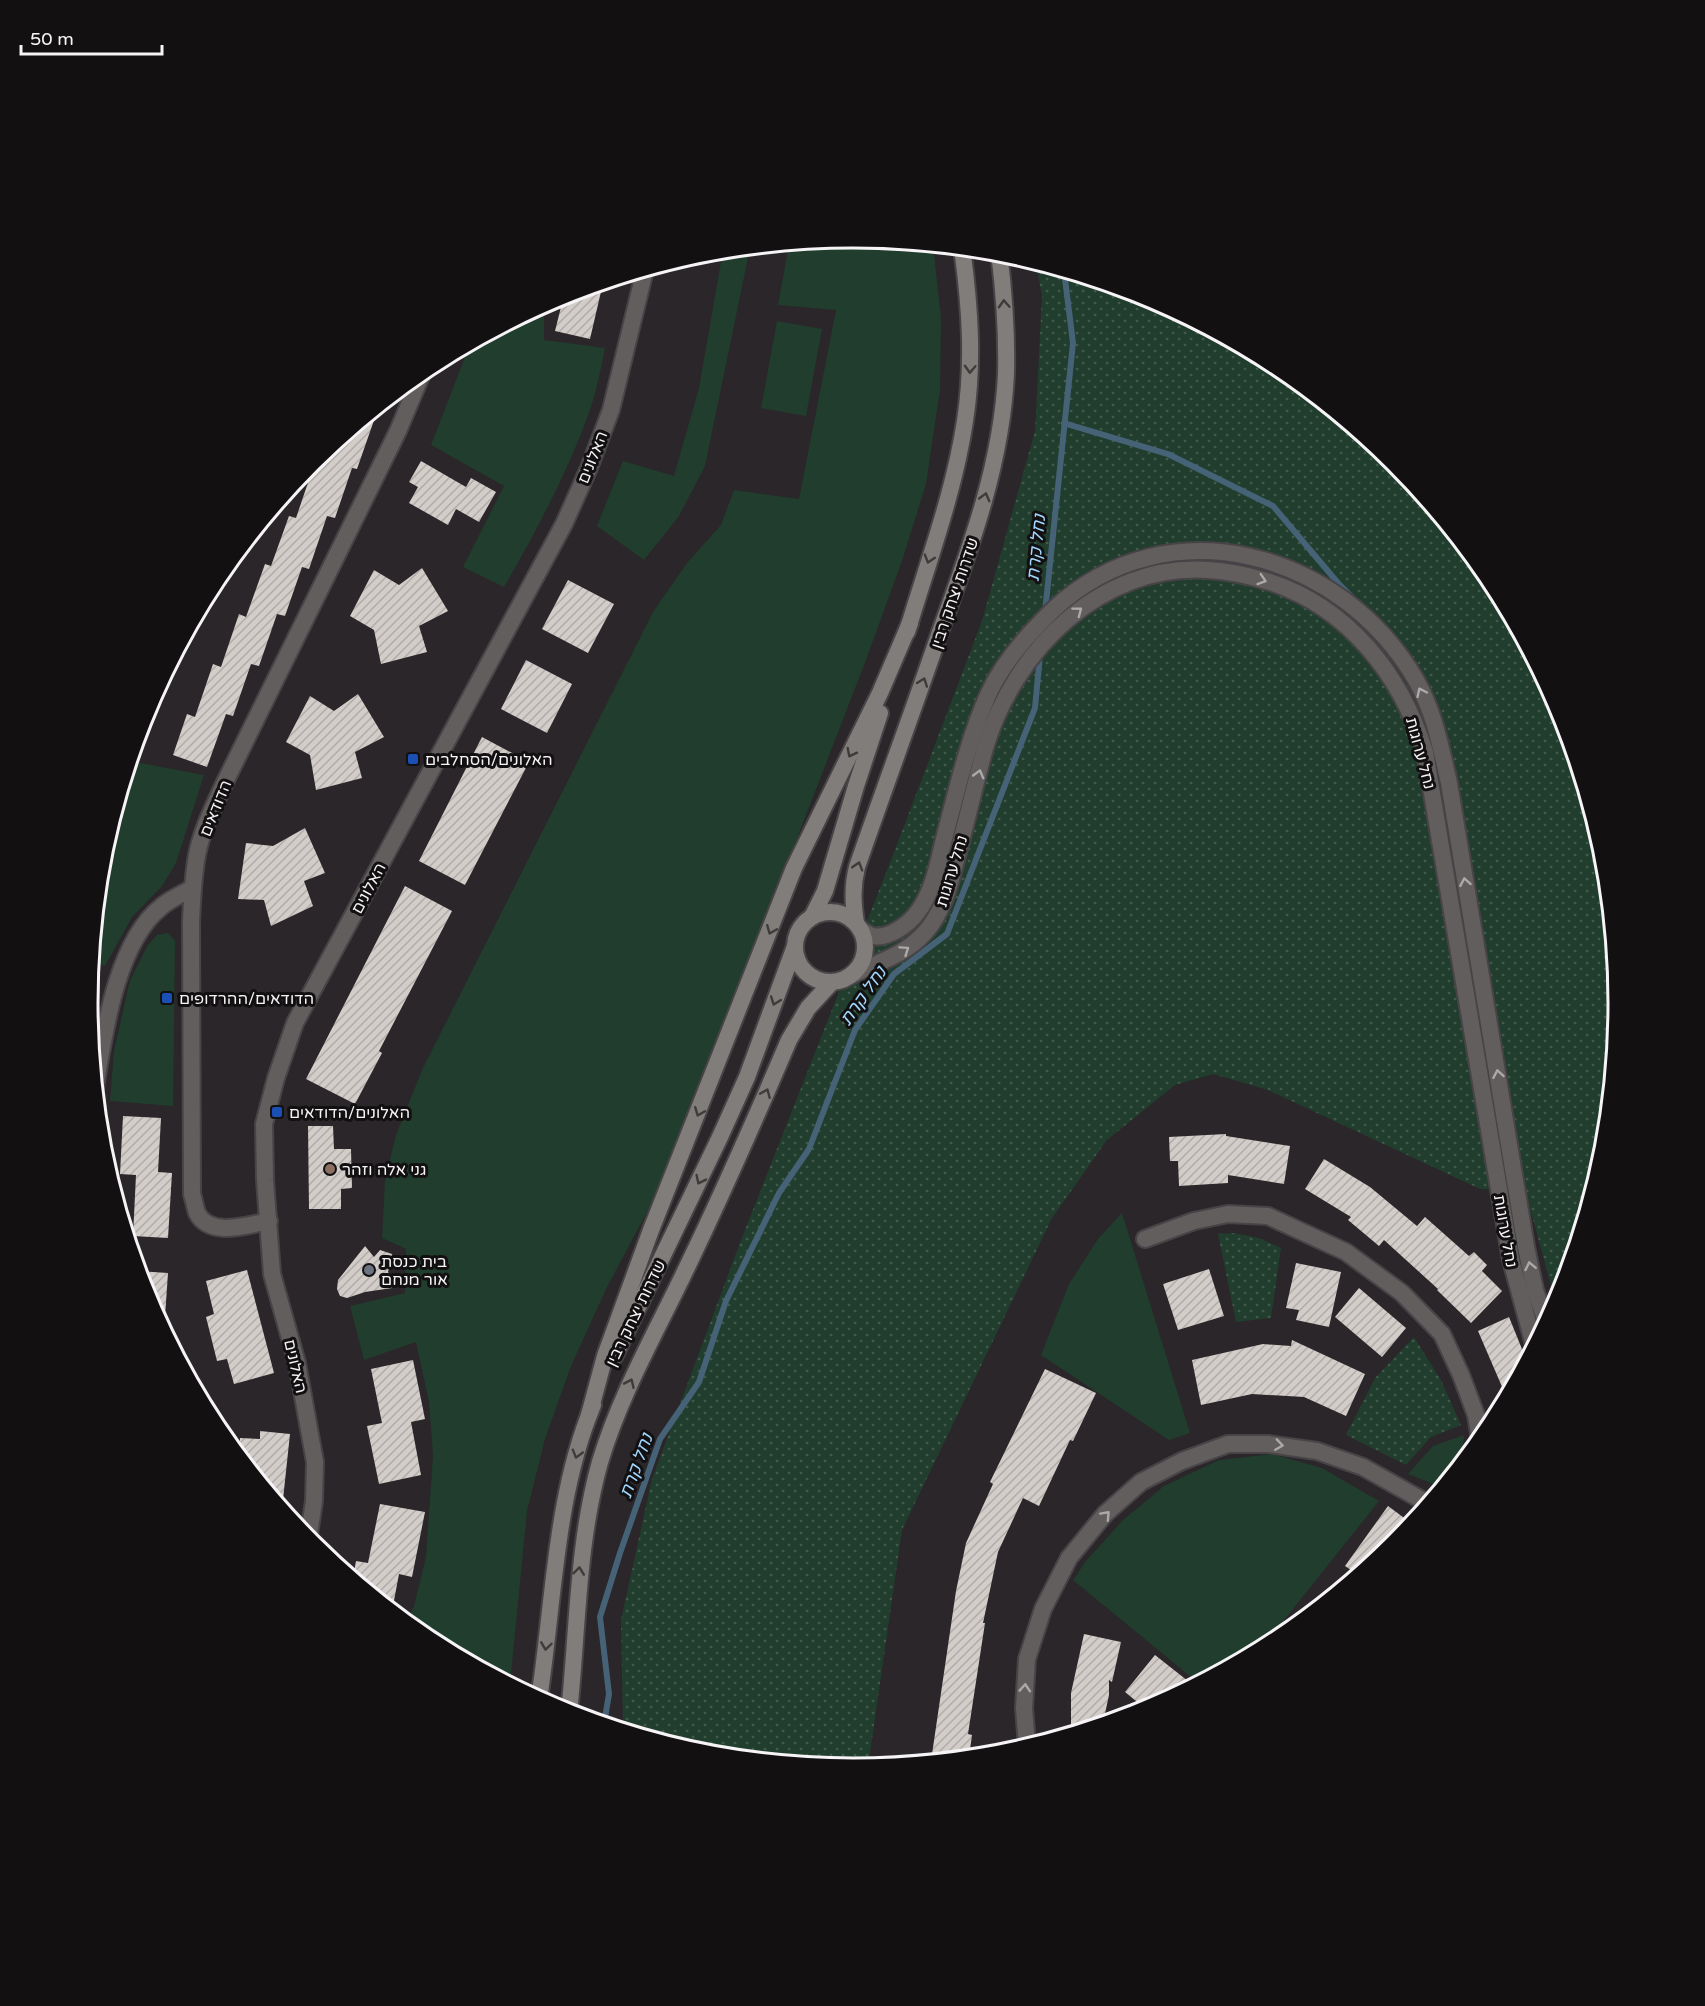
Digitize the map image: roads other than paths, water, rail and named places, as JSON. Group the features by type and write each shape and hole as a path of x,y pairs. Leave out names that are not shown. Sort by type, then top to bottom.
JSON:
{"main road":[{"name":"שדרות יצחק רבין","path":"813,917 825,891 856,786 910,623 947,499 965,421 970,374 970,336 968,290 963,256"},
{"name":"שדרות יצחק רבין","path":"858,926 852,900 857,867 962,572 991,472 1000,426 1006,375 1000,263"},
{"path":"589,1415 605,1356 637,1269 794,868 880,693 910,623"},
{"path":"835,912 846,916 858,926 865,944 864,956 860,966 852,975 842,981 831,983 809,976 801,968 796,957 797,935 813,917 835,912"},
{"name":"שדרות יצחק רבין","path":"539,1689 566,1498 589,1415 603,1380 743,1086 795,946"},
{"name":"שדרות יצחק רבין","path":"570,1703 583,1539 594,1488 614,1421 628,1386 689,1264 789,1040 808,1008 831,983"}],"street":[{"name":"האלונים","path":"310,1528 314,1502 315,1462 297,1363 272,1274 264,1124 276,1077 296,1023 564,524 611,410 643,278"},
{"name":"הדודאים","path":"269,1221 226,1229 211,1224 198,1215 192,1194 191,922 197,854 208,820 393,441 416,387"},
{"name":"נחל ערוגות","path":"858,926 871,936 879,936 899,929 917,913 933,881 969,747 989,692 1019,647 1072,594 1118,568 1157,555 1189,550 1241,555 1267,561 1314,582 1339,598 1378,630 1416,680 1435,724 1449,783 1526,1247 1542,1310"},
{"name":"נחל ערוגות","path":"852,975 900,954 931,925 950,883 985,749 1000,708 1033,655 1079,610 1120,586 1144,578 1184,570 1206,569 1250,576 1275,584 1312,601 1330,612 1378,658 1412,715 1425,752 1511,1260 1531,1334"},
{"path":"100,1060 106,1022 127,956 141,929 161,907 193,888"},
{"path":"1145,1239 1194,1221 1238,1214 1268,1216 1346,1252 1402,1293 1442,1334 1461,1375 1476,1414 1478,1425"},
{"path":"1026,1737 1024,1708 1027,1659 1043,1609 1069,1558 1105,1515 1141,1482 1182,1461 1228,1444 1268,1444 1317,1451 1354,1464 1421,1500"}],"waterway":[{"name":"נחל קרת","path":"1045,612 1073,343 1065,279"},
{"path":"1064,423 1168,454 1273,506 1354,599"},
{"name":"נחל קרת","path":"605,1716 609,1694 600,1617 660,1439 699,1382 726,1301 779,1193 809,1149 855,1030 894,974 947,934 1035,708 1040,655"}],"place":[{"name":"האלונים/הסחלבים","path":"413,759"},
{"name":"הדודאים/ההרדופים","path":"167,998"},
{"name":"האלונים/הדודאים","path":"277,1112"},
{"name":"גני אלה וזהר","path":"330,1169"},
{"name":"בית כנסת אור מנחם","path":"369,1270"}]}
